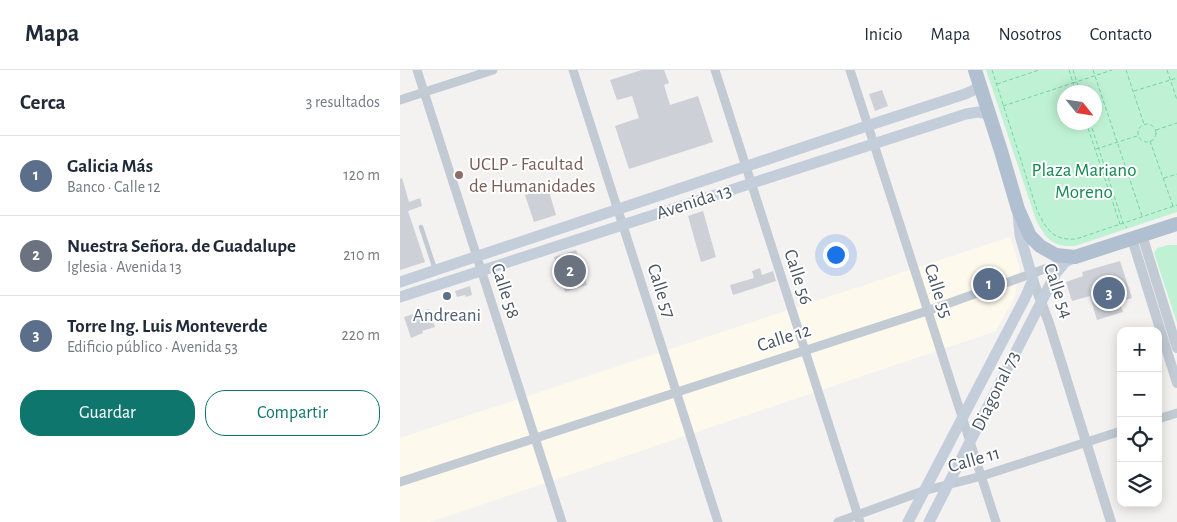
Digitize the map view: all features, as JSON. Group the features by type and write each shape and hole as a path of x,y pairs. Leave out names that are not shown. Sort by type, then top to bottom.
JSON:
{"main road":[{"name":"Calle 54","path":"975,70 1018,210 1020,235 1032,277"},
{"name":"Avenida 13","path":"400,282 966,94 980,84"},
{"name":"Avenida 13","path":"400,297 966,114 978,112 989,114"},
{"path":"1018,210 1030,236 1040,246 1070,260"},
{"name":"Calle 12","path":"1070,260 1137,237 1176,227"},
{"name":"Diagonal 73","path":"929,522 1056,273 1070,260"},
{"name":"Diagonal 73","path":"908,522 1026,298 1032,277"}],"street":[{"name":"Calle 58","path":"416,70 562,522"},
{"path":"400,100 493,70"},
{"name":"Calle 57","path":"573,70 718,522"},
{"name":"Calle 56","path":"715,70 859,519"},
{"name":"Calle 55","path":"850,70 996,522"},
{"path":"1137,237 1177,348"},
{"path":"1137,237 1177,383"},
{"name":"Calle 12","path":"400,482 1032,277 1070,260"},
{"name":"Calle 54","path":"1032,277 1111,522"},
{"path":"1162,418 1177,413"},
{"name":"Calle 11","path":"838,522 859,519 923,491 982,476 1117,431"}],"lane":[{"path":"421,227 435,270"}],"path":[{"path":"992,70 1038,210 1054,235 1061,239 1076,239 1177,205"},
{"path":"996,84 1039,70"},
{"path":"1069,70 1073,83"},
{"path":"1073,70 1078,85"},
{"path":"1093,70 1142,217"},
{"path":"1003,106 1112,70"},
{"path":"1126,70 1144,124"},
{"path":"1167,70 1177,100"},
{"path":"1134,92 1177,78"},
{"path":"1155,130 1177,123"},
{"path":"1139,136 1140,127 1144,124 1150,124 1155,130 1155,135 1150,141"},
{"path":"1089,130 1120,224"},
{"path":"1092,130 1123,223 1137,237"},
{"path":"1095,150 1139,136"},
{"path":"1139,136 1144,141 1150,141"},
{"path":"1150,141 1174,207"},
{"path":"1164,178 1177,174"}],"shaded area":[{"path":"1010,237 1020,268 1015,296 996,331 430,522 400,522 400,438"}],"green space":[{"name":"Plaza Mariano Moreno","path":"986,70 1177,70 1177,212 1075,246 1055,243 1043,232 1036,220"},
{"path":"1177,245 1177,323 1154,253 1157,248"}],"building":[{"path":"642,70 664,70 669,83 664,85 670,105 698,96 713,142 629,169 615,126 639,118 632,96 617,100 610,80"},
{"path":"882,90 888,106 875,111 869,94"},
{"path":"402,178 409,202 420,198 422,206 408,211 425,262 400,270 400,179"},
{"path":"548,188 556,215 534,222 525,195"},
{"path":"703,211 716,257 701,262 688,216"},
{"path":"576,250 587,285 565,292 554,257"},
{"path":"1120,261 1132,298 1119,302 1123,312 1097,320 1090,296 1072,301 1066,282 1083,276 1082,272"},
{"path":"760,268 762,275 773,271 776,281 733,295 730,285 754,278 752,271"},
{"path":"504,277 508,289 501,291 497,281"},
{"path":"470,286 472,295 457,297 455,291"},
{"path":"429,309 435,327 422,331 423,333 411,338 404,317"}],"place":[{"name":"UCLP - Facultad de Humanidades","path":"459,175"},
{"name":"Nuestra Señora. de Guadalupe","path":"570,271"},
{"name":"Galicia Más","path":"989,284"},
{"name":"Torre Ing. Luis Monteverde","path":"1109,293"},
{"name":"Andreani","path":"447,296"}]}
